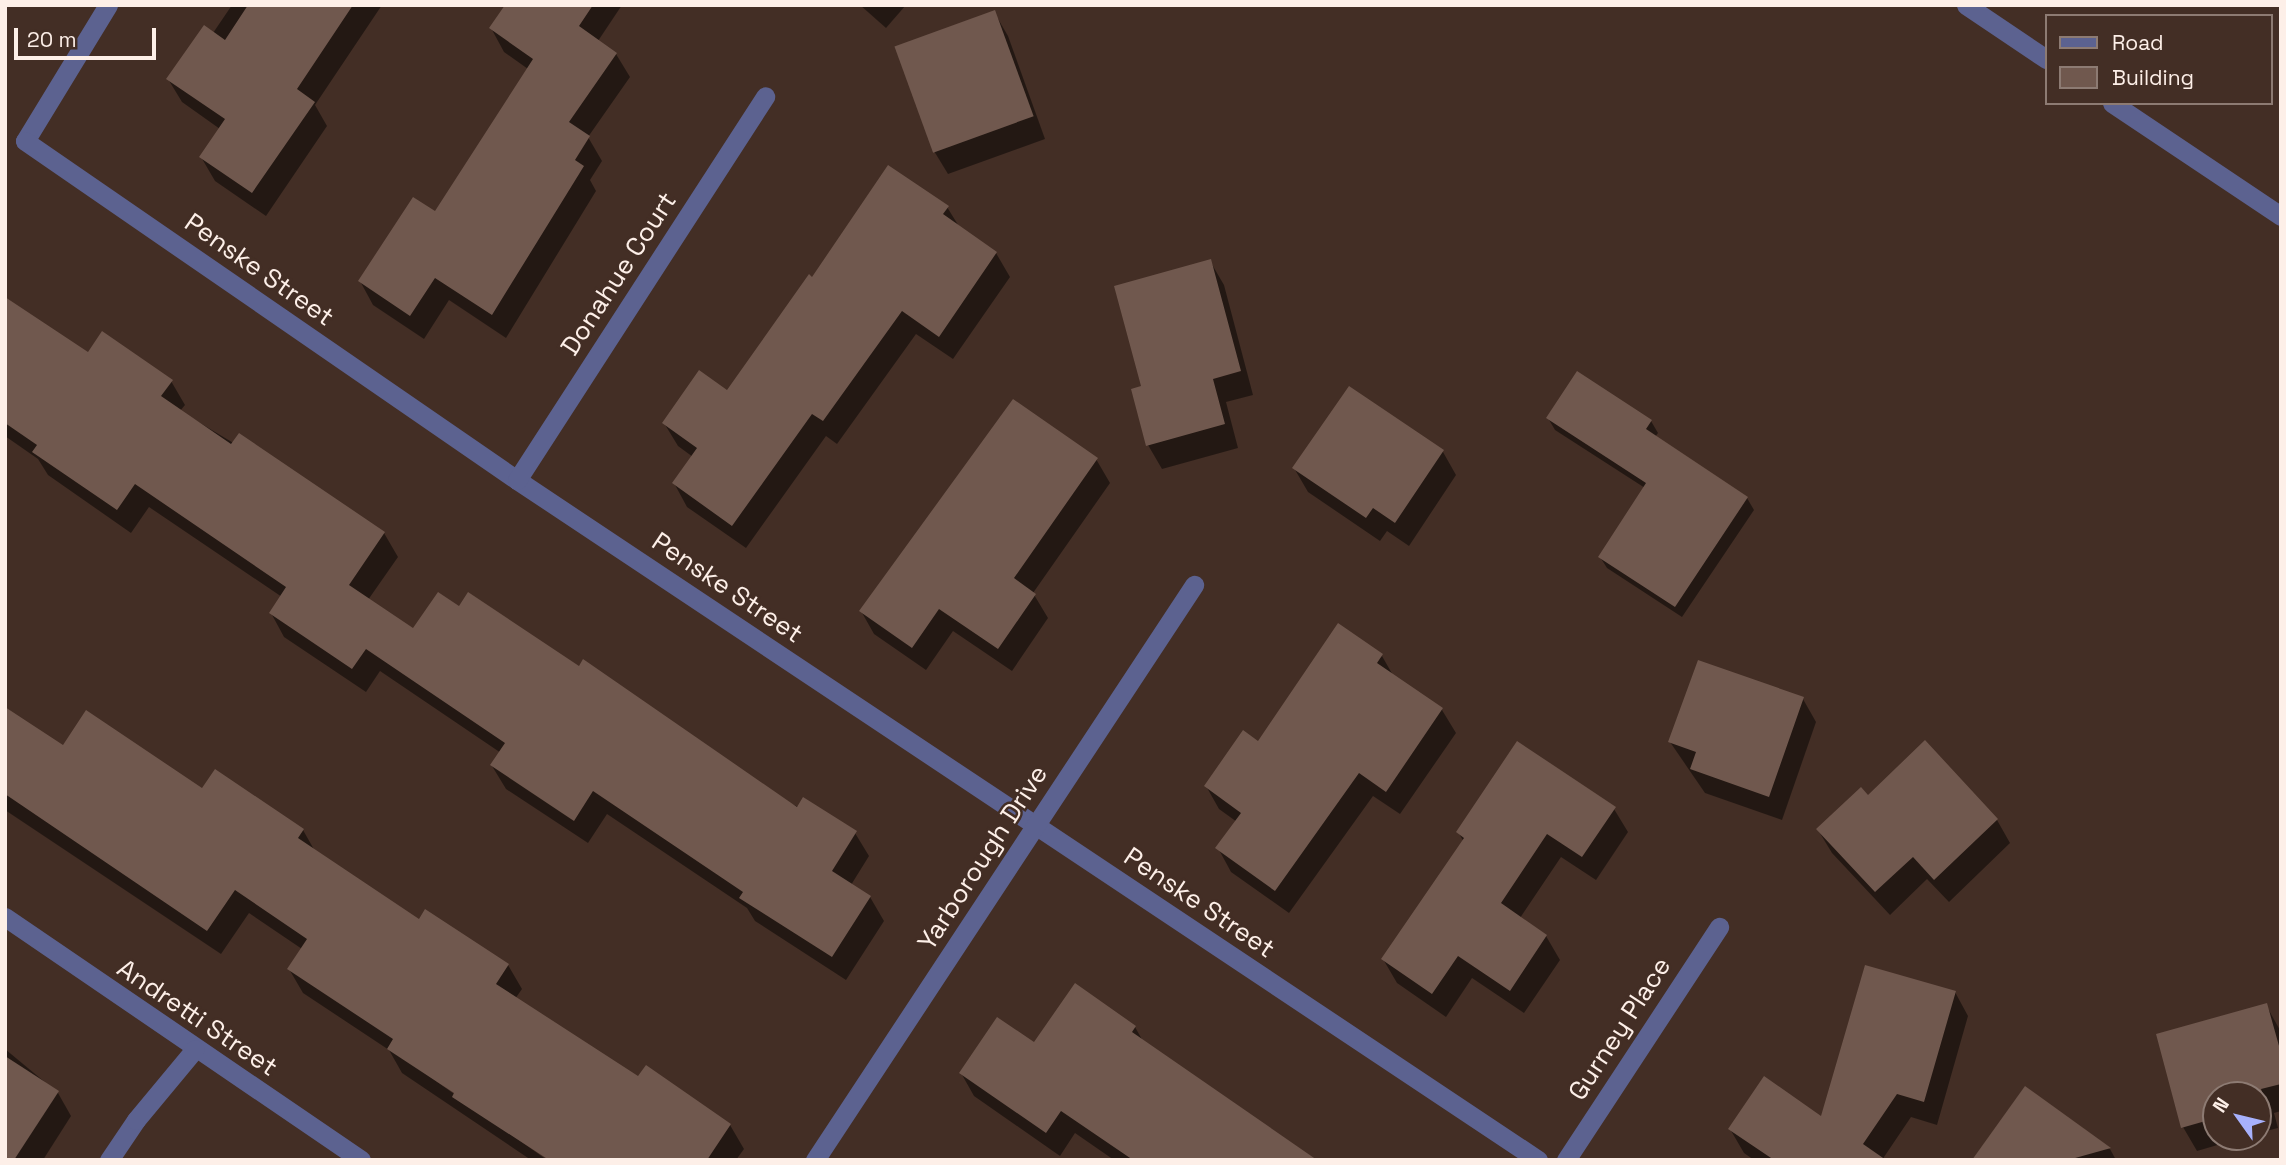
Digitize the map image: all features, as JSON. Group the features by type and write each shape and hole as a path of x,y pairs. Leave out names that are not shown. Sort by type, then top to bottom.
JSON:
{"street":[{"name":"Penske Street","path":"108,5 26,141 517,480 1538,1160"},
{"path":"1966,5 2044,58"},
{"name":"Donahue Court","path":"517,480 765,96"},
{"path":"2115,105 2281,216"},
{"name":"Yarborough Drive","path":"815,1160 1194,584"},
{"name":"Andretti Street","path":"5,917 361,1160"},
{"name":"Gurney Place","path":"1566,1160 1719,928"},
{"path":"109,1160 136,1120 195,1049"}],"building":[{"path":"248,5 353,5 297,89 315,102 252,193 199,157 225,119 166,79 204,25 225,40"},
{"path":"505,5 593,5 579,26 617,53 569,122 590,136 575,160 584,166 492,315 435,278 410,316 358,281 413,197 435,211 533,59 489,28"},
{"path":"995,10 1034,116 933,153 894,47"},
{"path":"888,165 949,206 943,214 997,252 939,337 902,311 823,421 812,414 732,526 672,483 697,448 662,423 699,370 727,390 809,274 812,277"},
{"path":"1211,259 1241,371 1213,379 1225,424 1146,446 1131,389 1141,386 1114,286"},
{"path":"5,297 88,352 102,331 173,380 161,396 231,444 239,433 385,532 349,585 413,628 438,592 459,606 468,592 579,666 583,659 797,807 803,797 857,831 832,871 871,896 832,957 739,898 743,892 593,791 574,821 490,765 505,743 366,649 352,669 269,613 286,587 135,484 117,510 32,452 37,445 5,423"},
{"path":"1577,371 1652,420 1646,429 1748,497 1675,607 1598,557 1646,483 1546,418"},
{"path":"1349,386 1444,450 1395,523 1373,508 1366,518 1292,468"},
{"path":"1013,399 1098,458 1014,578 1036,594 998,649 939,609 912,648 859,611"},
{"path":"1338,623 1383,654 1377,663 1443,708 1386,792 1359,773 1275,891 1215,848 1241,813 1204,786 1243,730 1258,741"},
{"path":"1698,660 1804,697 1769,797 1690,769 1696,752 1668,742"},
{"path":"5,707 63,745 86,710 202,788 215,769 304,829 298,838 419,919 425,909 509,964 496,984 638,1076 646,1065 731,1124 707,1160 549,1160 452,1097 454,1093 387,1049 393,1039 287,969 307,939 235,890 207,931 5,794"},
{"path":"1925,740 1998,819 1934,880 1913,857 1875,892 1816,829 1861,787 1868,795"},
{"path":"1517,741 1616,807 1582,857 1547,834 1501,903 1547,935 1510,991 1458,956 1432,994 1381,959 1464,838 1456,832"},
{"path":"1865,965 1956,991 1924,1102 1897,1094 1863,1144 1886,1160 1774,1160 1728,1129 1764,1076 1821,1116"},
{"path":"1075,983 1136,1026 1132,1032 1317,1160 1133,1160 1061,1111 1046,1133 959,1073 997,1017 1034,1042"},
{"path":"2267,1003 2281,1053 2281,1084 2272,1086 2272,1081 2202,1081 2202,1122 2181,1128 2156,1034"},
{"path":"5,1056 59,1091 14,1160 5,1160"},
{"path":"2025,1086 2111,1148 2068,1160 1972,1160"}]}
